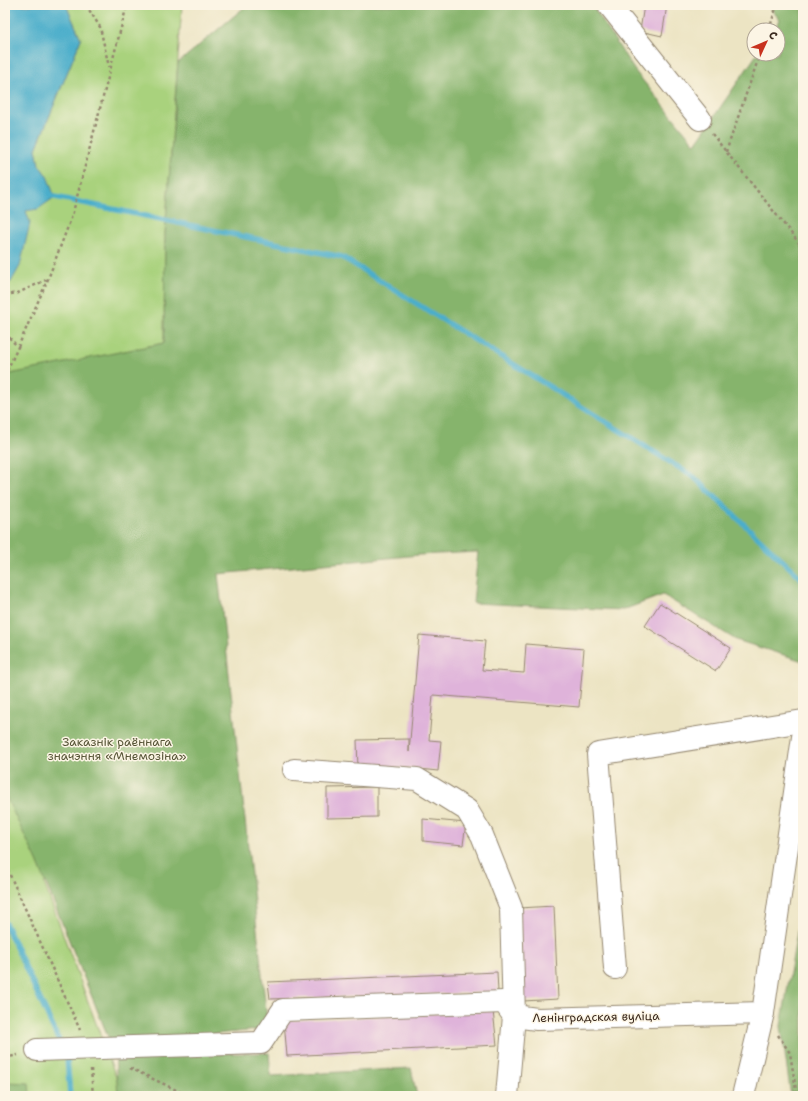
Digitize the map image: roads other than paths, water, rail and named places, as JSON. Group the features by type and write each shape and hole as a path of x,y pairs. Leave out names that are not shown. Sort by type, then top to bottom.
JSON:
{"street":[{"path":"609,5 700,119"},
{"path":"615,968 598,754 803,721"},
{"path":"743,1096 763,1013 803,737"},
{"path":"294,770 418,779 467,810 482,835 511,908 514,1016 506,1096"},
{"path":"37,1050 261,1043 283,1010 504,1002 514,1016"},
{"name":"Ленінградская вуліца","path":"514,1016 537,1019 763,1013"}],"water":[{"path":"5,5 66,5 81,39 36,149 39,165 47,176 55,197 38,209 26,211 30,223 20,266 11,282 5,285"}],"waterway":[{"path":"55,197 342,257 694,477 803,580"},
{"path":"5,923 61,1045"},
{"path":"65,1053 67,1058 70,1096"}],"park label":[{"name":"Заказнік раённага значэння «Мнемозіна»","path":"117,749"}]}
